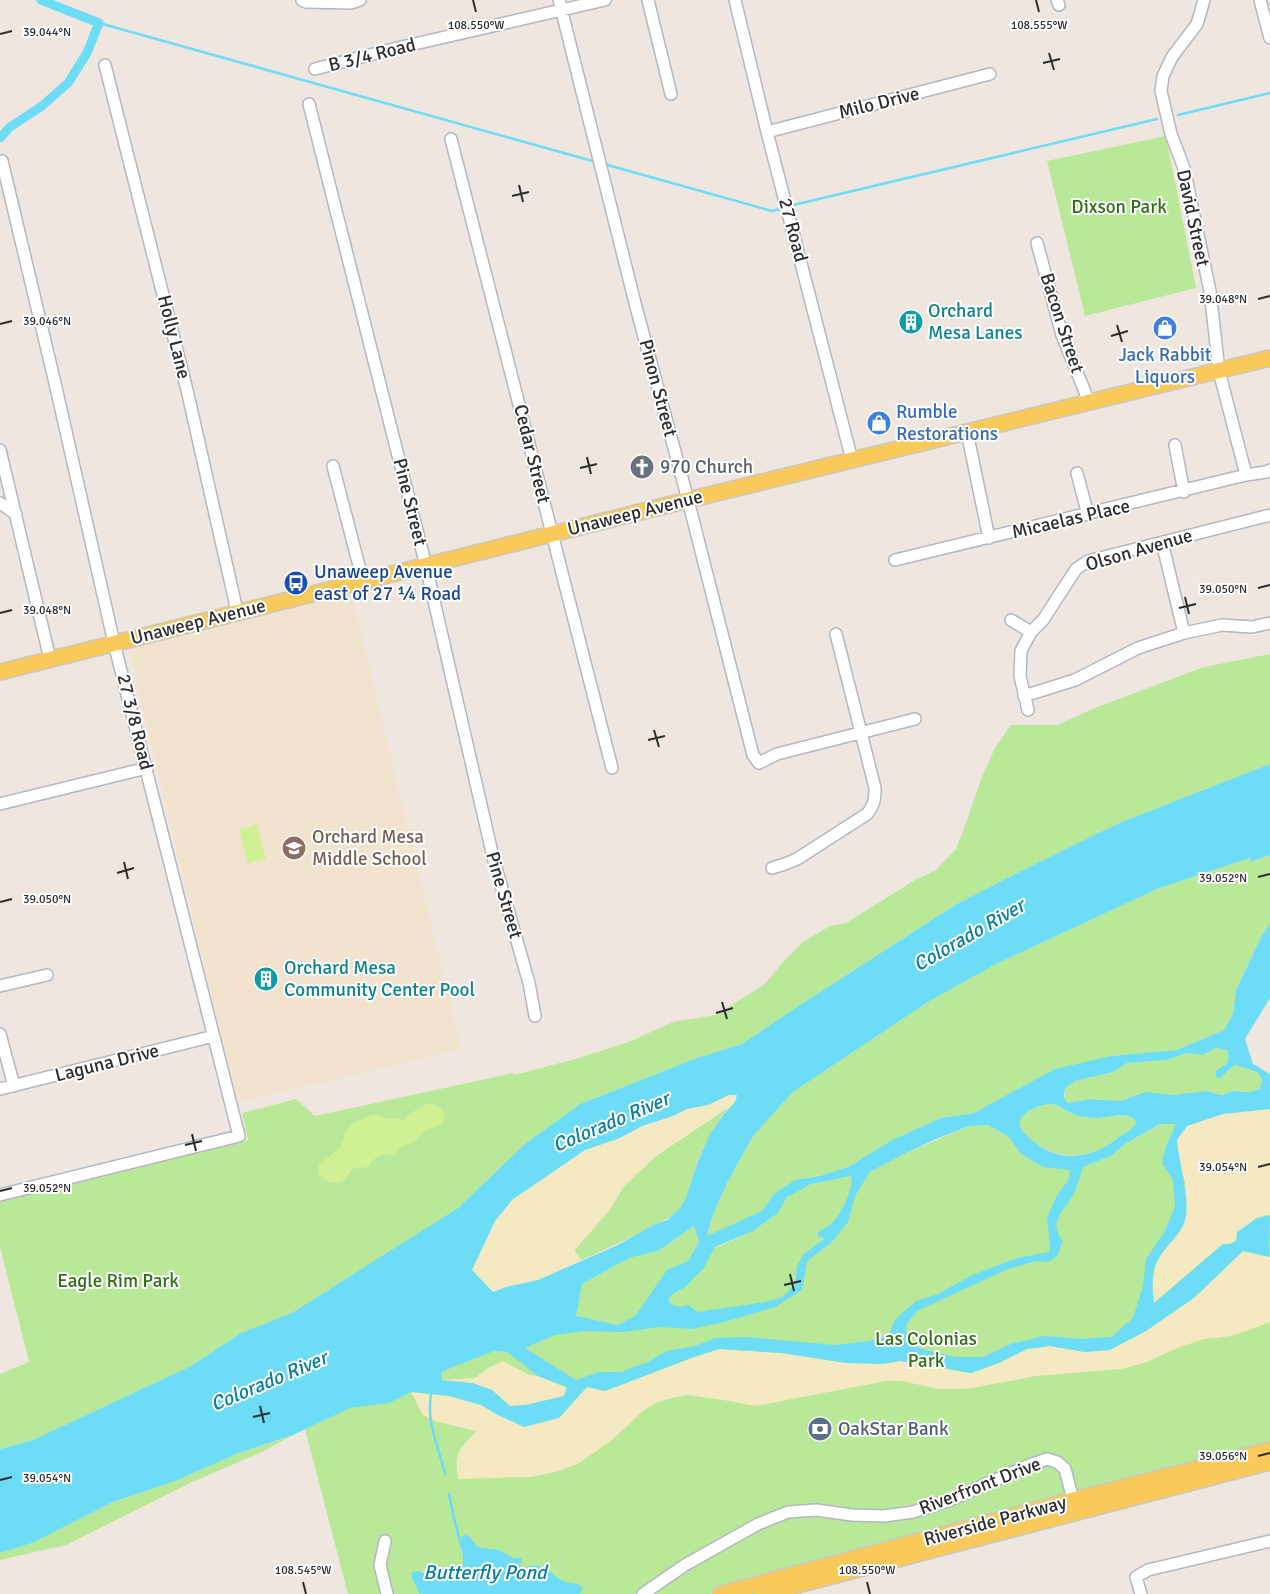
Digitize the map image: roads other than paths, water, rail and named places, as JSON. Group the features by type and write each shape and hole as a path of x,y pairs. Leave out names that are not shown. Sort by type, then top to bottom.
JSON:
{"main road":[{"name":"Unaweep Avenue","path":"0,672 237,611 1270,358"},
{"name":"Riverside Parkway","path":"721,1594 1073,1500 1270,1450"},
{"name":"Riverside Parkway","path":"763,1594 1270,1462"}],"street":[{"path":"305,1 351,3 360,0"},
{"name":"B 3/4 Road","path":"315,69 560,6 605,0"},
{"path":"648,0 671,94"},
{"name":"27 Road","path":"734,0 852,460"},
{"name":"David Street","path":"1204,0 1197,24 1172,57 1163,76 1161,91 1171,134 1184,168 1210,291 1219,371 1246,475"},
{"path":"1260,0 1270,38"},
{"name":"Pinon Street","path":"560,6 636,307 688,500 753,755 759,763 777,754 860,732"},
{"name":"Holly Lane","path":"105,65 187,390 237,611"},
{"name":"Milo Drive","path":"767,132 990,74"},
{"name":"Pine Street","path":"309,104 426,566 493,857 529,983 535,1016"},
{"name":"Cedar Street","path":"451,139 612,768"},
{"name":"27 3/8 Road","path":"0,1194 239,1136 114,643 2,161"},
{"name":"Bacon Street","path":"1037,243 1062,335 1089,402"},
{"path":"967,432 989,538"},
{"path":"1175,445 1184,492"},
{"path":"0,450 50,659"},
{"path":"333,466 363,581"},
{"name":"Micaelas Place","path":"895,560 1270,470"},
{"path":"1077,472 1088,515"},
{"path":"0,503 16,514"},
{"name":"Olson Avenue","path":"1028,710 1020,676 1021,651 1031,632 1043,620 1076,569 1088,561 1270,515"},
{"path":"1162,542 1184,633"},
{"path":"1011,620 1031,632"},
{"path":"1024,696 1075,680 1138,648 1184,633 1222,624 1252,627 1270,623"},
{"path":"772,868 797,859 867,814 876,799 875,788 836,634"},
{"path":"860,732 915,719"},
{"path":"0,804 146,768"},
{"path":"0,986 47,975"},
{"path":"0,1034 14,1086"},
{"name":"Laguna Drive","path":"0,1089 214,1036"},
{"name":"Riverfront Drive","path":"643,1594 685,1566 743,1533 788,1512 816,1510 852,1515 884,1516 913,1512 950,1500 1047,1459 1057,1462 1065,1469 1073,1500"},
{"path":"1141,1594 1136,1577 1148,1570 1270,1541"},
{"path":"385,1542 380,1565 388,1594"}],"water":[{"name":"Colorado River","path":"1270,764 1270,855 1251,862 1250,858 1157,889 996,964 928,1002 793,1092 753,1136 727,1183 712,1217 707,1236 762,1211 774,1194 795,1180 819,1176 848,1167 892,1140 941,1118 974,1113 1055,1069 1111,1056 1177,1050 1224,1030 1233,1014 1236,990 1261,937 1270,924 1270,998 1245,1039 1253,1064 1270,1074 1270,1109 1223,1114 1187,1126 1177,1140 1185,1188 1186,1216 1185,1222 1175,1238 1156,1263 1153,1279 1154,1303 1223,1244 1230,1244 1236,1241 1237,1232 1257,1218 1270,1215 1269,1257 1243,1251 1195,1297 1146,1331 1110,1350 1085,1352 1050,1346 1027,1349 999,1363 971,1373 901,1361 882,1364 846,1363 782,1353 719,1349 605,1391 587,1387 559,1418 524,1427 481,1405 449,1396 411,1392 389,1403 350,1408 293,1435 239,1453 175,1481 113,1502 32,1543 0,1553 0,1449 33,1440 191,1366 241,1333 292,1313 458,1208 525,1144 580,1104 697,1058 742,1044 955,905 1119,823","holes":["1216,1048 1227,1050 1229,1057 1226,1064 1216,1071 1216,1077 1220,1078 1236,1065 1257,1072 1262,1079 1260,1089 1250,1092 1232,1091 1222,1095 1206,1091 1174,1095 1145,1092 1120,1101 1091,1099 1067,1103 1064,1096 1065,1089 1075,1081 1113,1072 1127,1063 1166,1060 1187,1053 1203,1055","729,1095 737,1095 735,1102 710,1134 681,1207 667,1220 653,1225 618,1245 538,1280 493,1292 472,1270 495,1221 513,1199 585,1150 620,1138 642,1126 673,1116 687,1109 708,1105","1055,1105 1079,1116 1094,1118 1123,1115 1132,1118 1136,1122 1129,1131 1098,1150 1076,1156 1064,1155 1042,1148 1024,1133 1020,1125 1020,1121 1026,1113 1040,1106","1160,1124 1176,1124 1166,1146 1162,1163 1173,1180 1175,1206 1165,1231 1146,1259 1143,1286 1133,1318 1111,1337 1082,1339 1044,1336 1011,1344 983,1357 955,1357 922,1349 907,1341 906,1325 917,1311 1008,1269 1036,1261 1048,1262 1057,1256 1063,1241 1058,1234 1057,1221 1074,1193 1083,1167 1111,1156 1125,1144","988,1125 1009,1137 1021,1154 1043,1167 1070,1170 1069,1179 1057,1195 1047,1218 1050,1243 1049,1252 1017,1258 972,1275 938,1294 916,1301 895,1320 889,1335 869,1341 835,1345 746,1337 715,1338 695,1346 666,1351 648,1362 621,1372 599,1372 576,1380 525,1348 555,1335 584,1331 624,1332 660,1327 692,1329 775,1307 802,1290 807,1261 831,1243 848,1222 855,1196 870,1172 936,1139 969,1126","851,1176 851,1188 843,1208 831,1224 817,1233 819,1237 825,1238 804,1254 797,1266 795,1284 783,1297 766,1302 697,1312 689,1305 679,1307 669,1303 669,1298 684,1288 703,1269 715,1247 753,1231 778,1213 787,1197 811,1184","694,1226 699,1242 688,1261 667,1270 635,1316 618,1325 576,1316 582,1284 629,1258 658,1251","494,1351 507,1352 538,1376 567,1387 564,1396 526,1405 510,1406 492,1390 473,1383 442,1380 441,1372"]},
{"name":"Butterfly Pond","path":"465,1535 469,1536 481,1548 499,1550 513,1558 521,1558 519,1569 533,1565 542,1567 561,1580 577,1584 583,1588 580,1594 419,1594 412,1578 412,1572 419,1571 440,1581 455,1575 462,1566 461,1542 462,1537"}],"waterway":[{"path":"0,138 10,127 42,106 68,83 87,53 99,23 41,0"},
{"path":"99,23 596,162"},
{"path":"1178,115 1270,93"},
{"path":"789,206 1157,119"},
{"path":"604,164 772,211 784,208"},
{"path":"431,1395 430,1415 445,1474"},
{"path":"449,1494 462,1548"}],"place":[{"name":"Orchard Mesa Lanes","path":"911,322"},
{"name":"Jack Rabbit Liquors","path":"1165,328"},
{"name":"Rumble Restorations","path":"879,423"},
{"name":"970 Church","path":"642,467"},
{"name":"Unaweep Avenue east of 27 ¼ Road","path":"296,583"},
{"name":"Orchard Mesa Middle School","path":"294,848"},
{"name":"Orchard Mesa Community Center Pool","path":"266,979"},
{"name":"OakStar Bank","path":"820,1429"}],"park label":[{"name":"Dixson Park","path":"1119,207"},
{"name":"Eagle Rim Park","path":"118,1281"},
{"name":"Las Colonias Park","path":"926,1350"}]}
